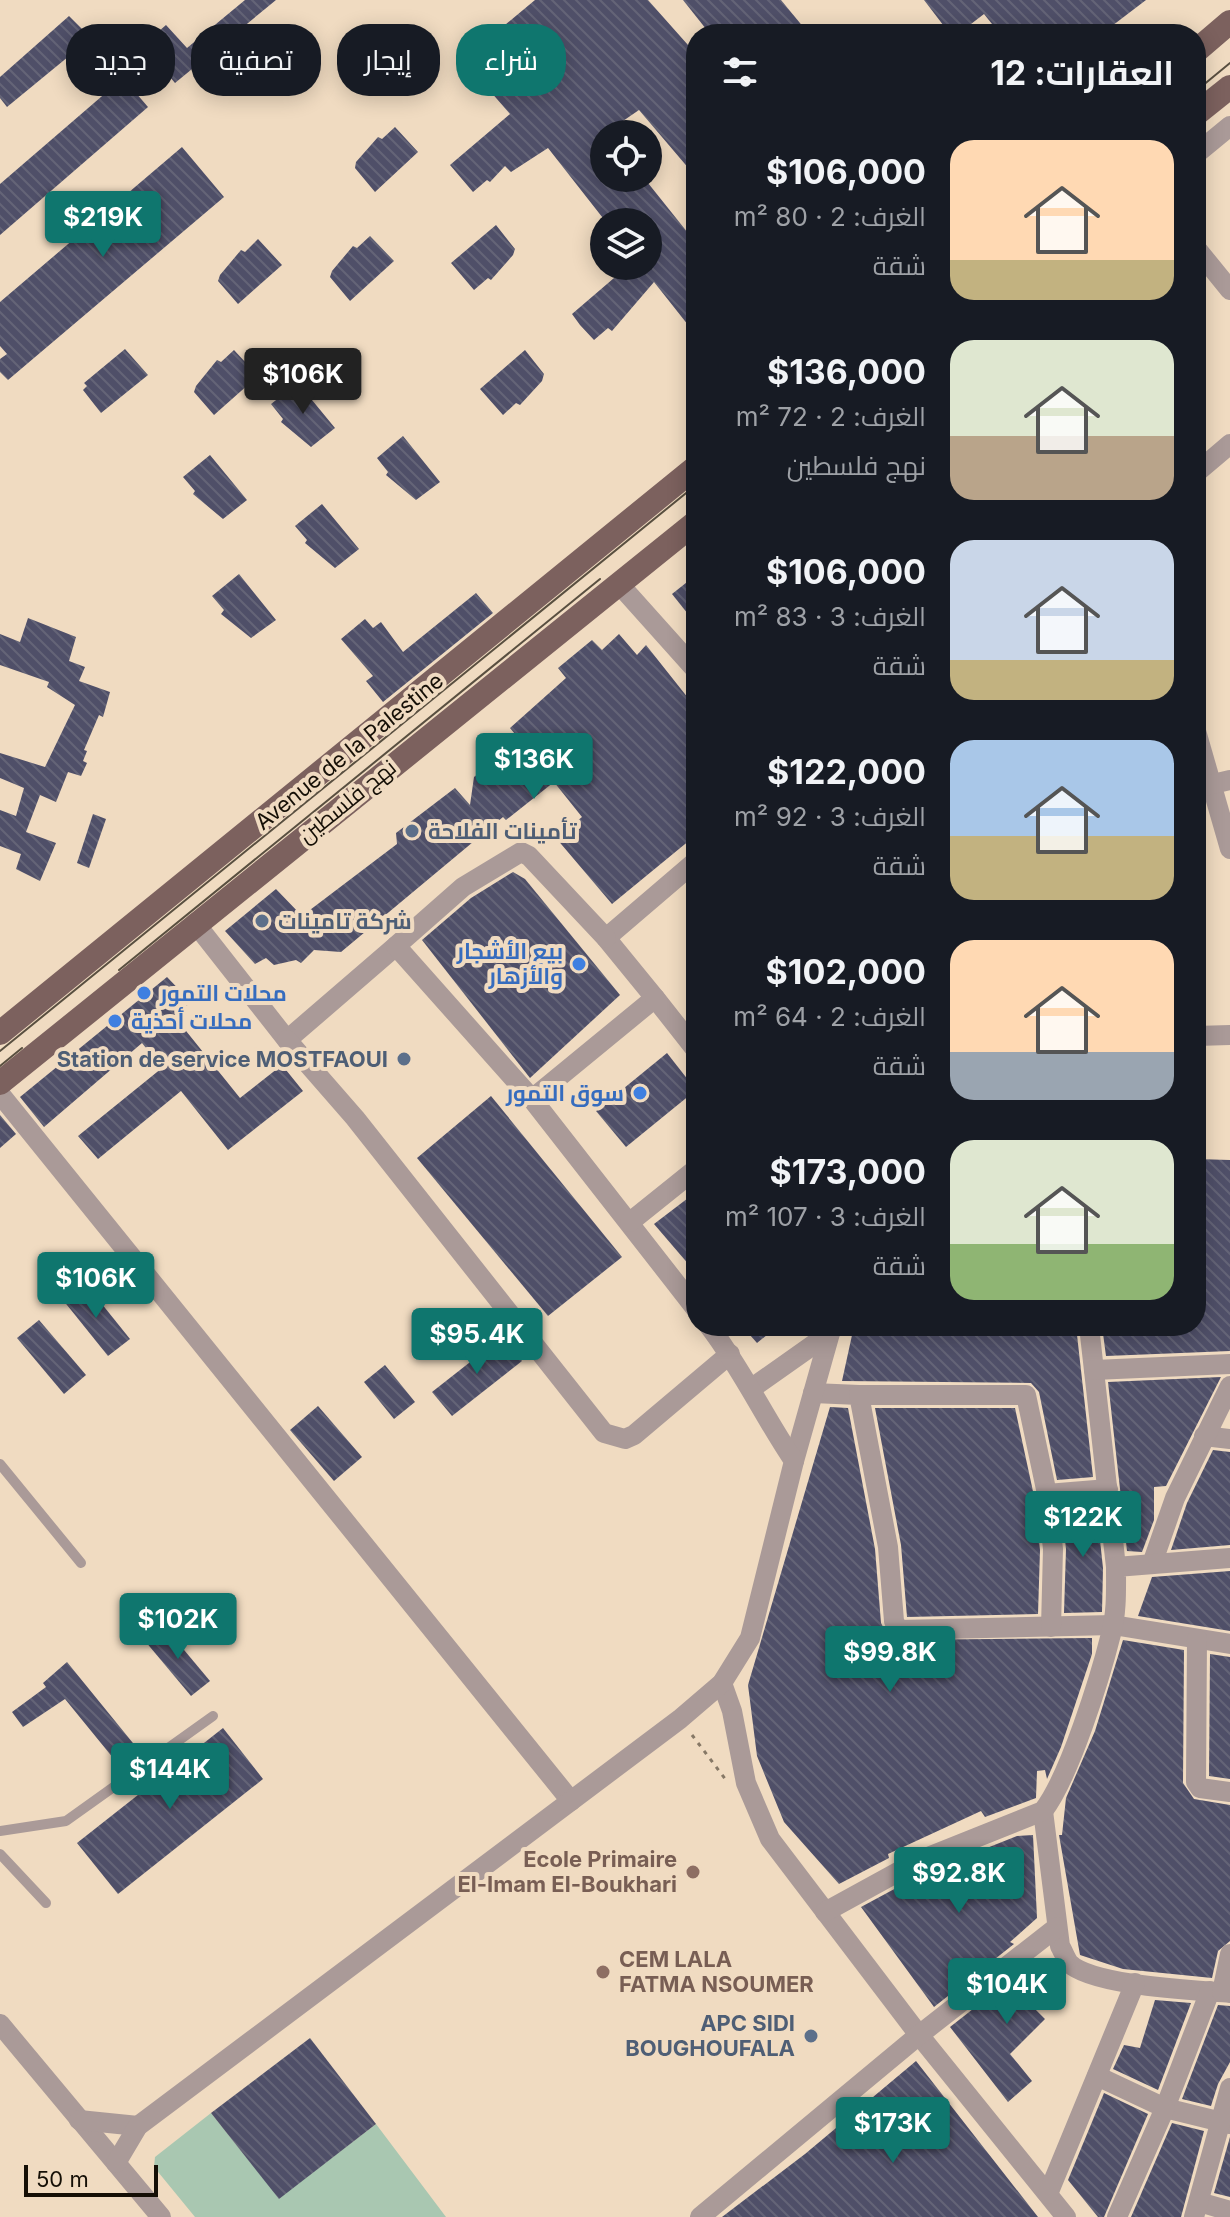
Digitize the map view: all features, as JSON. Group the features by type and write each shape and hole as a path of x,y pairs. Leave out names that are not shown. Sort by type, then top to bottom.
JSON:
{"main road":[{"path":"1206,42 1230,22"},
{"path":"1206,106 1230,87"},
{"name":"Avenue de la Palestine","path":"0,1033 686,475"},
{"name":"نهج فلسطين","path":"0,1083 686,530"}],"street":[{"path":"1206,146 1230,126"},
{"path":"1206,260 1230,290"},
{"path":"1206,464 1230,444"},
{"path":"619,584 686,659"},
{"path":"1206,764 1230,849"},
{"path":"287,1040 463,887 521,852 529,856 606,938 686,1037"},
{"path":"606,938 686,870"},
{"path":"195,923 287,1040 355,1118 604,1433 625,1439 634,1435 730,1354"},
{"path":"396,946 532,1099 686,1296"},
{"path":"532,1099 655,998"},
{"path":"1206,1036 1230,1035"},
{"path":"0,1094 571,1801"},
{"path":"630,1222 686,1177"},
{"path":"716,1336 752,1388 766,1419 794,1461"},
{"path":"752,1388 822,1336"},
{"path":"116,2163 138,2126 571,1801 722,1683 750,1638 829,1336"},
{"path":"825,1912 918,1861 1043,1811 1054,1797 1113,1625 1116,1567 1090,1336"},
{"path":"1094,1370 1230,1364"},
{"path":"1152,1564 1175,1498 1230,1386"},
{"path":"813,1393 1026,1395 1047,1494 1053,1549 1051,1627"},
{"path":"859,1395 888,1547 895,1626 903,1630 1113,1625 1230,1644"},
{"path":"1204,1436 1230,1439"},
{"path":"1047,1494 1108,1489"},
{"path":"1116,1567 1230,1558"},
{"path":"1197,1639 1196,1782 1200,1788 1230,1792"},
{"path":"722,1683 732,1711 739,1763 761,1824 919,2035 1066,2217"},
{"path":"1043,1811 1060,1946 1069,1963 1089,1975 1221,1992"},
{"path":"700,2217 919,2035 1057,1927"},
{"path":"1117,2217 1221,1992 1230,1954"},
{"path":"1048,2194 1135,1983"},
{"path":"0,2024 161,2217"},
{"path":"1097,2076 1165,2108 1226,2123"},
{"path":"1230,2088 1226,2123 1196,2210 1230,2211"},
{"path":"79,2120 138,2126"}],"lane":[{"path":"0,1464 81,1563"},
{"path":"0,1831 66,1821 213,1716"},
{"path":"0,1854 46,1903"}],"green space":[{"path":"211,2113 279,2198 376,2124 446,2217 195,2217 154,2167 155,2157"}],"building":[{"path":"245,0 276,0 247,24 216,24"},
{"path":"535,0 648,0 686,43 686,165 662,137 662,120 648,120 639,110 624,120 590,120 590,192 655,192 686,230 686,322 654,282 612,331 608,328 594,340 580,325 572,314 612,280 662,280 662,208 595,208 548,148 511,172 505,166 490,182 487,180 473,192 450,165 510,114 494,96 566,96 566,24 506,24"},
{"path":"683,0 781,0 801,24 702,24"},
{"path":"924,0 1146,0 1114,24 992,24 984,14 971,24 942,24"},
{"path":"69,16 77,24 66,24 66,59 7,107 0,98 0,77"},
{"path":"175,35 187,48 191,45 191,70 175,83"},
{"path":"102,96 139,96 148,107 0,235 0,184"},
{"path":"395,127 418,152 375,192 355,168 356,162 378,137 382,139"},
{"path":"182,147 224,197 8,380 0,372 0,359 7,354 0,346 0,302"},
{"path":"496,225 515,249 513,255 491,280 488,278 474,290 451,263"},
{"path":"370,236 394,261 350,301 330,277 353,246 357,248"},
{"path":"258,239 282,265 238,304 218,281 241,250 245,252"},
{"path":"125,349 148,375 101,413 83,390 87,386 84,383"},
{"path":"234,350 258,376 214,415 194,392 217,360 221,362"},
{"path":"525,350 544,374 542,381 520,405 516,403 503,415 480,389"},
{"path":"298,383 335,428 311,447 281,422 283,419 271,404"},
{"path":"403,436 440,482 416,500 386,475 388,472 377,458"},
{"path":"210,455 247,500 223,519 193,494 195,491 183,477"},
{"path":"322,504 359,549 335,568 305,543 307,540 295,526"},
{"path":"239,574 276,620 251,638 221,614 224,610 212,596"},
{"path":"686,583 686,612 672,594"},
{"path":"476,593 493,613 383,702 366,681 373,676 341,639 365,619 373,628 381,622 403,652"},
{"path":"28,618 76,637 69,661 85,667 79,681 110,692 103,717 99,715 84,750 87,751 83,761 87,763 81,776 68,772 56,802 40,795 26,832 56,843 40,881 16,869 21,854 0,846 0,810 16,816 24,788 0,778 0,753 45,767 75,705 47,687 49,682 0,665 0,634 20,642"},
{"path":"619,634 637,655 646,645 686,695 686,843 612,904 556,838 582,817 554,782 506,820 503,817 341,952 314,950 301,963 296,960 274,965 266,958 255,964 225,931 276,889 302,916 397,844 396,833 455,788 470,805 474,777 520,740 510,728 566,678 558,668 592,640 602,650"},
{"path":"93,814 106,819 89,868 77,863"},
{"path":"513,872 525,879 620,995 530,1078 422,940 471,898"},
{"path":"167,977 191,1002 174,1016 240,1098 282,1065 303,1091 228,1150 181,1091 98,1159 78,1136 162,1068 142,1043 44,1127 20,1097"},
{"path":"667,1053 686,1077 686,1098 626,1147 596,1111"},
{"path":"491,1096 622,1257 548,1316 417,1158"},
{"path":"0,1115 16,1134 0,1148"},
{"path":"1206,1159 1230,1160 1230,1351 1106,1356 1103,1336 1206,1336"},
{"path":"686,1200 686,1261 654,1224"},
{"path":"85,1283 130,1339 108,1356 63,1300"},
{"path":"39,1320 86,1375 64,1394 17,1338"},
{"path":"751,1336 766,1336 757,1343"},
{"path":"852,1336 1077,1336 1093,1477 1057,1480 1039,1392 1031,1383 842,1381"},
{"path":"502,1337 522,1361 452,1416 432,1392"},
{"path":"385,1365 415,1402 394,1419 364,1382"},
{"path":"1221,1377 1166,1486 1154,1487 1154,1520 1142,1552 1127,1551 1108,1382"},
{"path":"318,1406 362,1457 334,1481 290,1430"},
{"path":"830,1407 848,1408 875,1549 881,1623 890,1640 1092,1638 1092,1654 1061,1747 1047,1779 1045,1770 1037,1771 1036,1798 985,1817 981,1811 888,1854 889,1858 839,1884 784,1822 757,1756 748,1685"},
{"path":"875,1408 1015,1408 1034,1496 1040,1550 1038,1614 907,1617 901,1545"},
{"path":"1213,1450 1230,1452 1230,1545 1171,1550 1187,1503"},
{"path":"1096,1503 1103,1568 1102,1612 1064,1613 1066,1549 1061,1506"},
{"path":"1230,1571 1230,1631 1138,1616 1152,1577"},
{"path":"164,1626 210,1681 191,1696 145,1641"},
{"path":"1123,1640 1184,1650 1183,1783 1194,1799 1230,1805 1230,1941 1218,1951 1212,1978 1123,1969 1080,1955 1059,1835 1062,1835 1066,1798 1095,1731"},
{"path":"1210,1654 1230,1657 1230,1779 1209,1776"},
{"path":"67,1662 137,1748 118,1764 65,1699 23,1727 12,1712 46,1687 43,1683"},
{"path":"223,1728 263,1779 118,1894 77,1843"},
{"path":"1033,1835 1037,1918 1010,1942 1014,1944 934,2007 861,1907 924,1873 1017,1836"},
{"path":"1038,1958 1061,1973 1035,2009 1045,2019 1010,2054 1032,2081 1008,2102 950,2027"},
{"path":"1155,2000 1191,2003 1158,2090 1113,2069 1124,2045 1140,2048"},
{"path":"1218,2005 1230,2006 1230,2062 1211,2106 1182,2099"},
{"path":"310,2038 376,2124 279,2199 211,2113"},
{"path":"916,2061 1038,2217 722,2217 805,2154"},
{"path":"1104,2093 1148,2114 1104,2217 1098,2217 1068,2180"},
{"path":"1172,2123 1204,2131 1181,2217 1131,2217"},
{"path":"1230,2137 1230,2197 1214,2193"}],"tram line":[{"path":"1206,83 1230,63"},
{"path":"0,1051 686,493"},
{"path":"119,970 600,579"},
{"path":"0,1066 22,1048"}],"place":[{"name":"تأمينات الفلاحة","path":"412,831"},
{"name":"شركة تامينات","path":"262,921"},
{"name":"بيع الأشجار والأزهار","path":"579,964"},
{"name":"محلات التمور","path":"144,993"},
{"name":"محلات أحذية","path":"115,1021"},
{"name":"Station de service MOSTFAOUI","path":"404,1059"},
{"name":"سوق التمور","path":"640,1093"},
{"name":"Ecole Primaire El-Imam El-Boukhari","path":"693,1872"},
{"name":"CEM LALA FATMA NSOUMER","path":"603,1972"},
{"name":"APC SIDI BOUGHOUFALA","path":"811,2036"}]}
